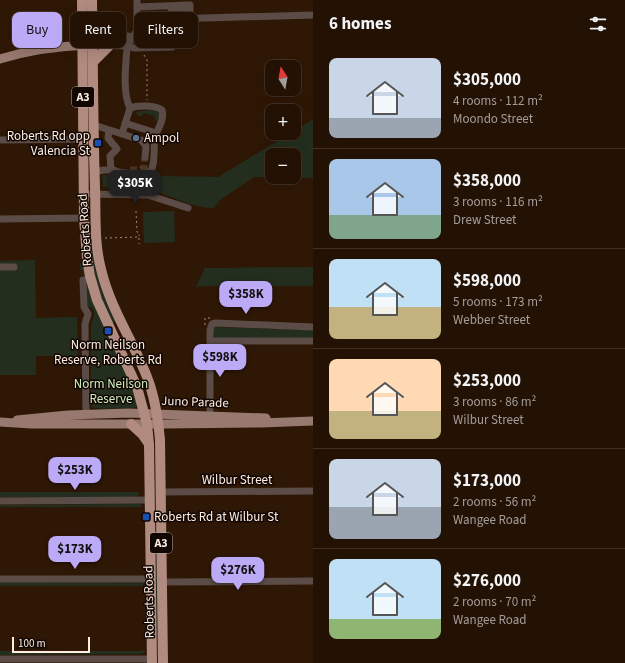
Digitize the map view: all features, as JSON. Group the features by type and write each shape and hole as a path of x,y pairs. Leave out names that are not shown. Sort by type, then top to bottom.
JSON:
{"highway":[{"name":"Roberts Road","path":"82,0 83,194 87,258 95,294 137,387 147,424 149,444 152,661"},
{"name":"Roberts Road","path":"92,0 92,12"},
{"name":"Roberts Road","path":"93,48 94,172 98,253 105,288 147,376 154,396 158,419 163,663"},
{"path":"93,62 107,48"},
{"path":"131,424 142,434 149,444"}],"main road":[{"path":"0,59 31,50 52,49 72,51 86,48"},
{"name":"Juno Parade","path":"2,422 30,418 86,414 145,413 158,419 261,423 313,421"},
{"name":"Juno Parade","path":"2,422 31,424 147,424 158,419 210,416 261,417 289,421"}],"street":[{"path":"127,46 137,30 137,4 190,6 190,12"},
{"path":"198,21 313,15"},
{"path":"122,134 130,108 126,98 126,59 128,36"},
{"path":"127,46 134,48"},
{"path":"110,170 120,173 145,173 151,171 152,168 156,133 163,116 162,110 155,107 130,108"},
{"path":"125,123 156,133"},
{"path":"94,125 143,142 146,146 145,157"},
{"path":"109,130 108,138 117,149 110,156 110,170"},
{"path":"0,140 83,139"},
{"path":"94,172 100,170 130,170"},
{"path":"83,194 148,195 188,208"},
{"path":"0,219 84,218"},
{"path":"0,267 14,267"},
{"path":"83,280 84,307 88,314 85,324 86,414"},
{"path":"210,416 210,328 214,323 313,328"},
{"path":"210,341 313,341"},
{"name":"Wilbur Street","path":"160,492 313,491"},
{"path":"0,501 150,500"},
{"path":"0,579 151,579"},
{"path":"162,582 313,581"},
{"path":"0,658 152,661"}],"path":[{"path":"144,48 144,54 147,60 148,100"},
{"path":"136,211 139,244"},
{"path":"102,238 139,237"}],"green space":[{"path":"155,110 159,113 159,118 155,121 155,116 143,113 142,117 136,113 139,111"},
{"path":"313,119 313,178 301,178 301,148 266,148 279,140 301,140 301,127"},
{"path":"265,149 265,177 254,177 220,200 214,208 190,204 159,192 146,189 103,187 102,175 218,177"},
{"path":"174,211 175,242 144,243 143,212"},
{"path":"91,247 93,247 115,322 112,323 102,301 93,270"},
{"path":"35,260 36,318 77,317 78,356 36,356 36,375 0,375 0,261"},
{"name":"Norm Neilson Reserve","path":"80,263 83,263 129,378 138,406 134,408 103,409 91,407 91,325 94,312 91,307 87,307 87,291 82,270 80,270"},
{"path":"313,267 313,286 196,287 205,268"},
{"path":"214,327 313,330 313,339 214,338 212,332"},
{"path":"156,476 158,663 155,663"},
{"path":"0,492 139,492 138,496 134,497 0,497"},
{"path":"0,505 142,505 141,507 0,507"},
{"path":"0,582 143,583 143,585 0,586"},
{"path":"145,649 144,653 140,654 0,655 0,651 142,651"}],"tunnel":[{"path":"130,170 140,170 144,168 145,157"}],"place":[{"name":"Ampol","path":"136,138"},
{"name":"Roberts Rd opp Valencia St","path":"98,143"},
{"name":"Norm Neilson Reserve, Roberts Rd","path":"108,331"},
{"name":"Roberts Rd at Wilbur St","path":"146,517"}]}
